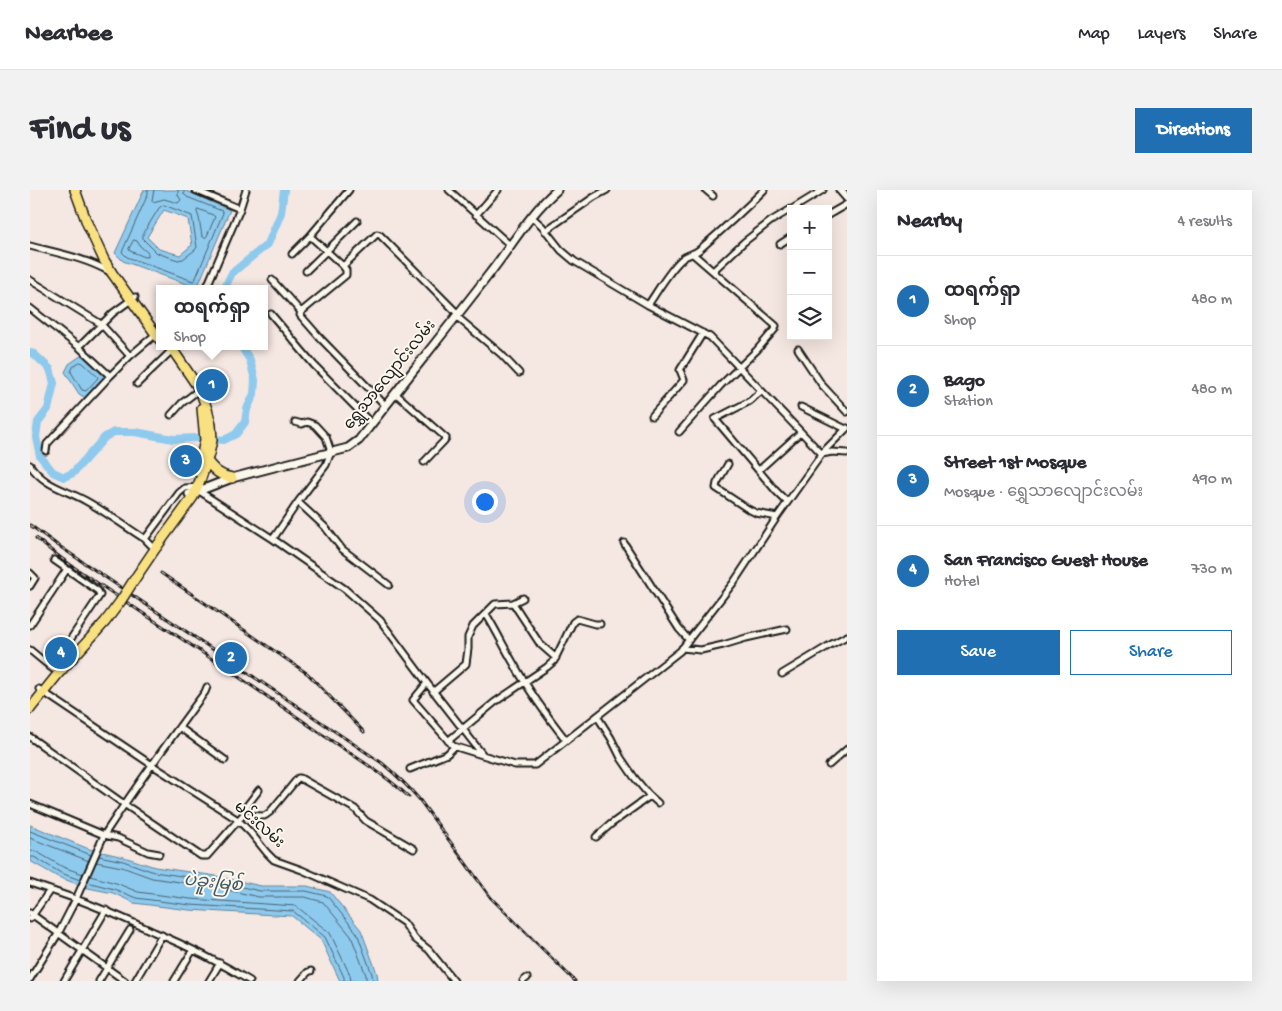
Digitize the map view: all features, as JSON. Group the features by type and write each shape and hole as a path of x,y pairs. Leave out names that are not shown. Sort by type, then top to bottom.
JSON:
{"highway":[{"path":"75,190 98,248 112,273 133,298"},
{"path":"80,190 91,221 111,261 156,332"},
{"path":"173,350 196,392 208,425"},
{"path":"30,700 58,674 105,622 134,575 193,497 207,461 207,409 200,390 173,350"},
{"path":"134,575 148,543 195,490 208,440"},
{"path":"207,461 216,472 232,478"},
{"path":"30,709 53,669 118,600"}],"street":[{"path":"194,190 240,209"},
{"path":"208,285 240,209 246,190"},
{"path":"292,254 349,190"},
{"path":"448,190 511,246"},
{"path":"476,215 498,190"},
{"name":"ရွှေသာလျောင်းလမ်း","path":"195,490 232,478 348,448 359,440 511,246 532,216 557,190"},
{"path":"545,231 607,190"},
{"path":"706,190 713,196"},
{"path":"648,306 682,258 693,254 764,190"},
{"path":"798,205 823,190"},
{"path":"840,190 847,198"},
{"path":"832,213 847,204"},
{"path":"713,271 744,242 787,211"},
{"path":"532,216 561,250 574,261 648,306 710,337 822,454"},
{"path":"306,271 357,221"},
{"path":"343,266 377,234 380,235 457,315 501,354 519,373"},
{"path":"301,312 346,275 346,270 343,266 310,236"},
{"path":"780,244 787,240"},
{"path":"30,246 82,260 112,273"},
{"path":"679,432 757,350 776,326 693,254"},
{"path":"30,280 101,324 130,356"},
{"path":"272,280 301,312 300,315 321,339 386,406"},
{"path":"79,347 101,324 133,298"},
{"path":"30,308 79,347 110,376"},
{"path":"271,314 314,365 372,424"},
{"path":"652,416 684,380 680,370 685,359 703,333"},
{"path":"46,451 47,444 110,376 130,356 156,336"},
{"path":"798,349 822,385 847,412"},
{"path":"137,384 171,350"},
{"path":"761,391 750,401 715,419 787,502"},
{"path":"171,415 196,392"},
{"path":"396,393 446,438 424,462"},
{"path":"427,684 413,700 452,746 515,765 535,765 680,651 734,582 787,502 822,454 846,429 801,407"},
{"path":"273,539 326,465 331,452 326,437 315,425 307,422 302,424 295,422"},
{"path":"759,470 800,432"},
{"path":"822,454 832,452 847,453"},
{"path":"728,464 716,484 716,488 748,509 777,517"},
{"path":"30,466 38,475 54,487 85,500 148,543"},
{"path":"195,490 273,539 345,589 380,620 433,692 483,755"},
{"path":"298,502 325,528 342,548 389,585"},
{"path":"624,543 679,629 689,640"},
{"path":"30,650 53,669 100,595 98,591 54,560"},
{"path":"30,625 67,570"},
{"path":"30,573 36,578 30,586"},
{"path":"433,692 466,664 468,637 473,626 495,604 513,603 523,598"},
{"path":"513,603 540,644 556,658"},
{"path":"486,614 524,682 566,740"},
{"path":"448,741 495,702 554,661 573,622 577,619 600,624"},
{"path":"682,648 701,650 787,629"},
{"path":"782,674 847,636"},
{"path":"30,978 58,934 80,891 104,835 207,687"},
{"name":"မင်းလမ်း","path":"41,691 238,820 274,860 302,870 370,900 404,923 415,939 429,950 454,981"},
{"path":"597,716 634,777 658,803"},
{"path":"178,727 225,760"},
{"path":"30,737 124,804 202,856 207,856 243,815 259,790"},
{"path":"410,769 447,754 454,747"},
{"path":"829,765 847,749"},
{"path":"243,815 266,815 295,780 300,778 355,809 366,821 414,849"},
{"path":"596,837 650,796"},
{"path":"30,804 104,835 118,838 148,852 160,854"},
{"path":"30,882 106,910 162,935 220,962 248,981"},
{"path":"50,890 31,916 125,981"},
{"path":"64,981 106,910"},
{"path":"98,981 130,930"},
{"path":"135,981 162,935"},
{"path":"174,981 193,950"},
{"path":"209,981 220,962"},
{"path":"300,981 311,971"}],"water":[{"path":"144,190 184,190 230,210 198,285 189,285 123,261 115,253","holes":["164,210 188,219 192,245 180,255 159,249 147,237"]},
{"path":"82,355 106,378 87,399 79,394 65,372 69,364"},
{"name":"ပဲခူးမြစ်","path":"30,825 89,849 155,867 216,876 261,886 307,886 330,892 361,930 377,973 378,981 340,981 321,940 292,916 189,910 134,903 113,893 88,888 58,877 30,861"}],"waterway":[{"path":"226,285 232,273 268,244 281,213 284,190"},
{"path":"30,353 34,354 50,369 54,383 48,409 38,422 36,437 40,456 53,472 64,477 73,473 105,437 114,432 135,432 173,439 224,440 236,434 245,422 247,409 254,394 255,380 250,360 244,350"}],"railway":[{"path":"30,525 382,763 419,799 491,898 575,981"},
{"path":"36,538 74,567 367,764 409,797"},
{"path":"161,573 308,674 364,732"}],"place":[{"name":"ထရက်ရှာ","path":"212,385"},
{"name":"Street 1st Mosque","path":"186,461"},
{"name":"San Francisco Guest House","path":"61,653"},
{"name":"Bago","path":"231,658"}]}
